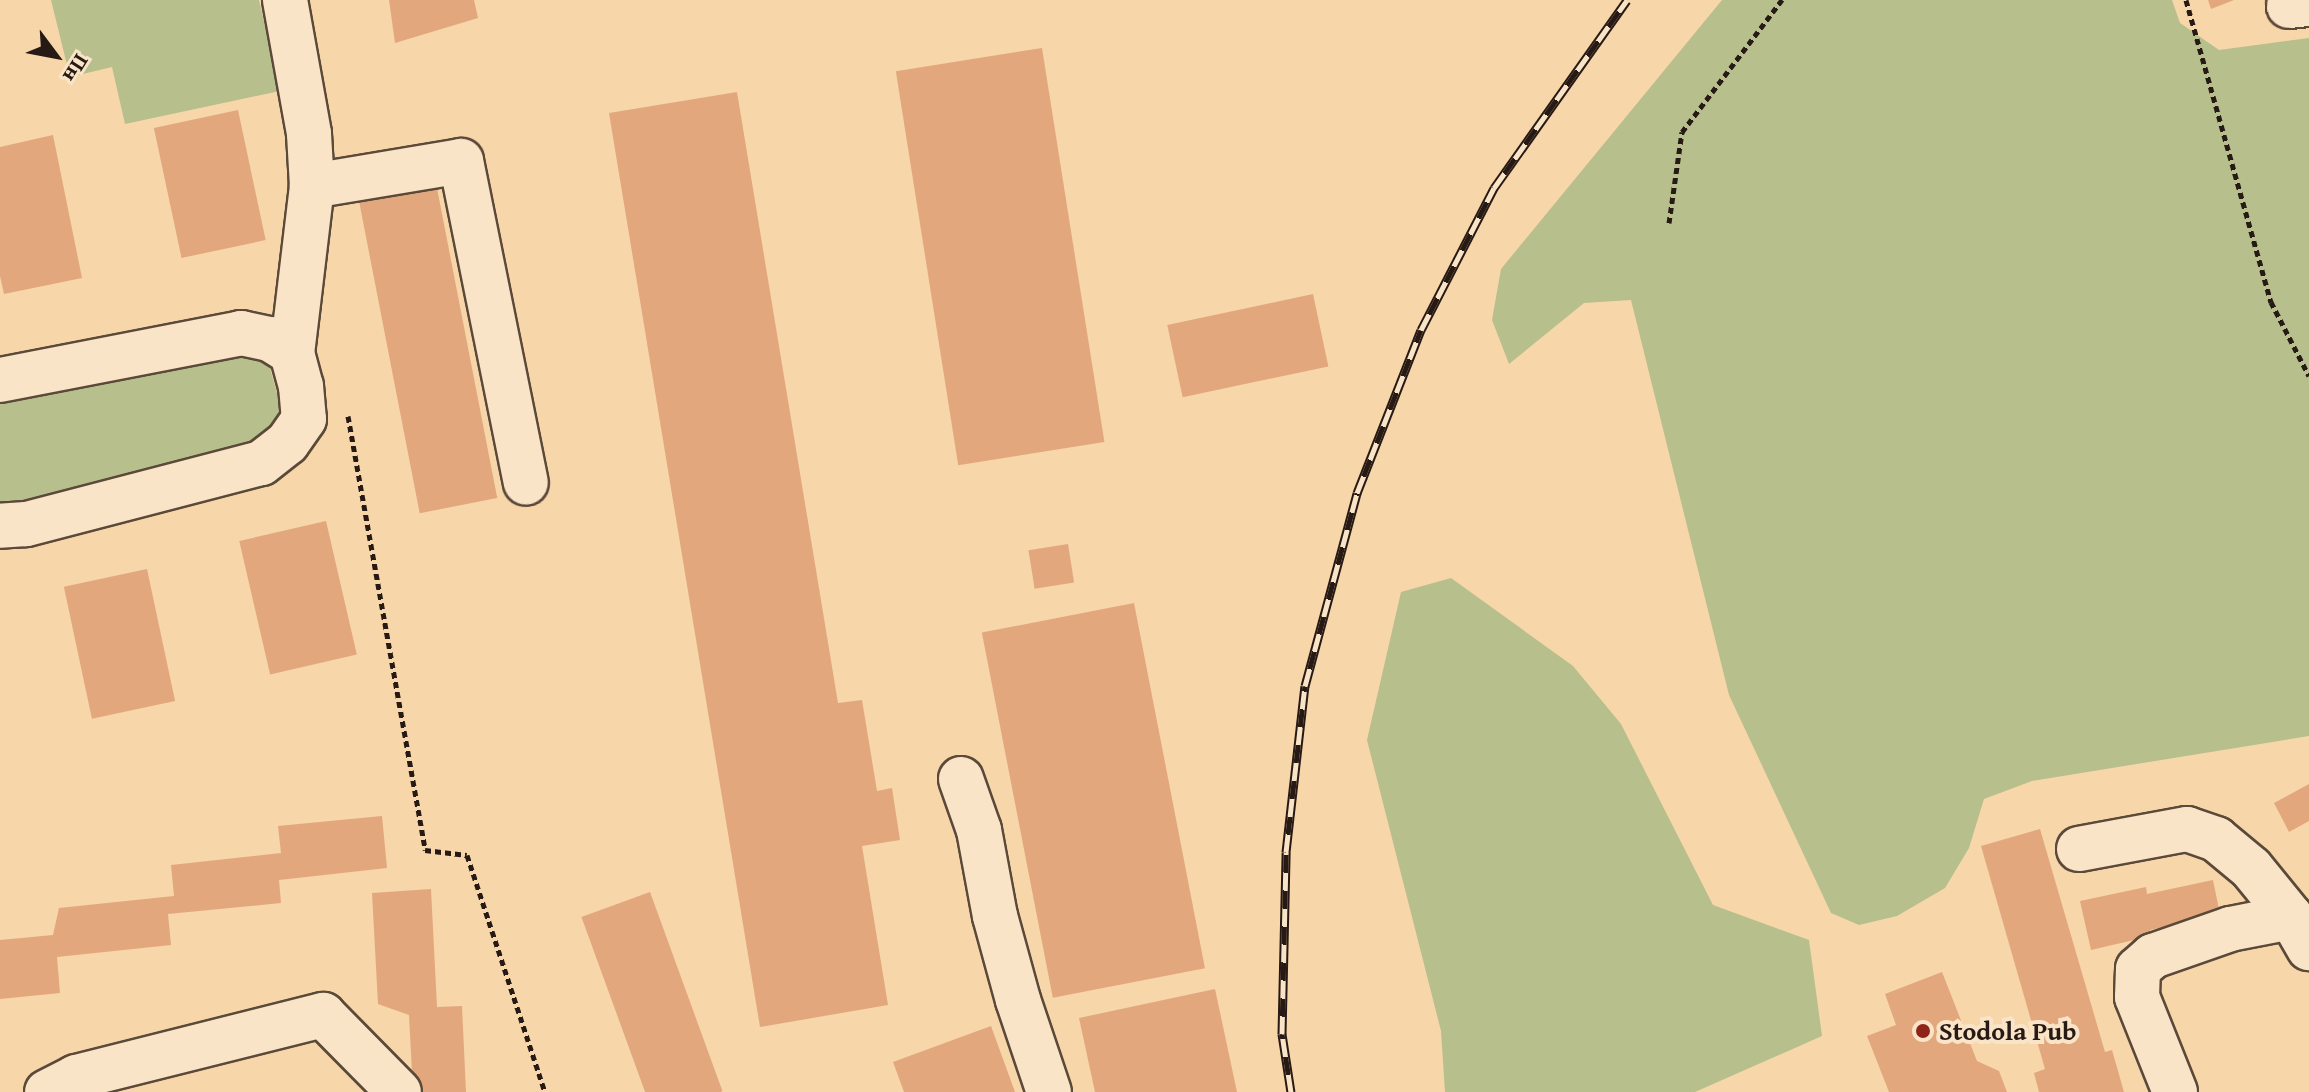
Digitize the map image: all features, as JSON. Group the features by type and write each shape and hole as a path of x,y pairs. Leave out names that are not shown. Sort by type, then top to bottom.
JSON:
{"street":[{"path":"0,526 26,524 261,463 287,443 304,419 301,386 292,353 312,186 302,88 285,0"},
{"path":"312,186 461,161 526,482"},
{"path":"0,380 241,333 270,339 292,353"},
{"path":"961,779 979,830 995,916 1018,1000 1049,1092"},
{"path":"2079,849 2187,829 2216,839 2240,858 2300,932"},
{"path":"2175,1092 2137,997 2138,969 2153,956 2230,929 2300,932"},
{"path":"47,1092 76,1077 323,1015 399,1092"}],"path":[{"path":"1669,223 1682,132 1782,0"},
{"path":"2186,0 2271,302 2309,376"},
{"path":"346,404 425,850 467,855 545,1092"}],"green space":[{"path":"51,0 259,0 280,91 125,124 112,67 70,77"},
{"path":"1722,0 2172,0 2180,23 2219,50 2309,38 2309,736 2032,781 1984,799 1969,848 1945,888 1897,916 1859,925 1831,913 1729,695 1631,300 1584,303 1509,364 1492,320 1501,269"},
{"path":"248,354 262,358 270,368 282,412 274,428 256,449 0,509 0,399 175,363"},
{"path":"1451,578 1573,666 1621,724 1713,905 1809,940 1822,1036 1695,1092 1445,1092 1441,1031 1367,740 1401,592"}],"building":[{"path":"389,0 474,0 478,18 395,43"},
{"path":"2208,0 2234,0 2211,9"},
{"path":"1042,48 1104,442 958,465 896,71"},
{"path":"737,92 838,703 862,700 877,791 892,788 900,840 862,846 888,1005 760,1027 609,113"},
{"path":"238,110 266,240 182,258 154,128"},
{"path":"53,135 82,278 4,294 0,276 0,147"},
{"path":"436,183 497,498 420,513 358,198"},
{"path":"1313,294 1328,366 1183,397 1167,325"},
{"path":"326,521 357,654 270,675 239,541"},
{"path":"1068,544 1074,583 1035,589 1028,550"},
{"path":"147,569 175,701 92,719 64,587"},
{"path":"1134,603 1205,968 1053,998 982,633"},
{"path":"2309,784 2309,821 2289,832 2274,803"},
{"path":"382,816 387,868 279,880 281,903 168,914 171,945 57,957 60,993 0,999 0,940 53,935 59,908 174,896 171,865 281,853 278,826"},
{"path":"2040,829 2105,1052 2112,1050 2124,1092 2039,1092 2034,1073 2045,1069 1981,846"},
{"path":"2213,880 2220,914 2150,930 2151,936 2091,950 2080,901 2146,887 2147,894"},
{"path":"431,889 437,1007 462,1006 466,1092 413,1092 409,1015 378,1004 372,893"},
{"path":"650,892 723,1091 645,1092 581,917"},
{"name":"Stodola Pub","path":"1942,972 1977,1061 1999,1071 2007,1092 1889,1092 1867,1036 1896,1025 1885,994"},
{"path":"1215,989 1237,1092 1095,1092 1079,1018"},
{"path":"991,1026 1015,1092 904,1092 893,1062"}],"railway":[{"path":"1291,1092 1282,1034 1286,852 1305,686 1357,493 1421,330 1494,188 1627,0"}],"place":[{"name":"Stodola Pub","path":"1923,1031"}]}
